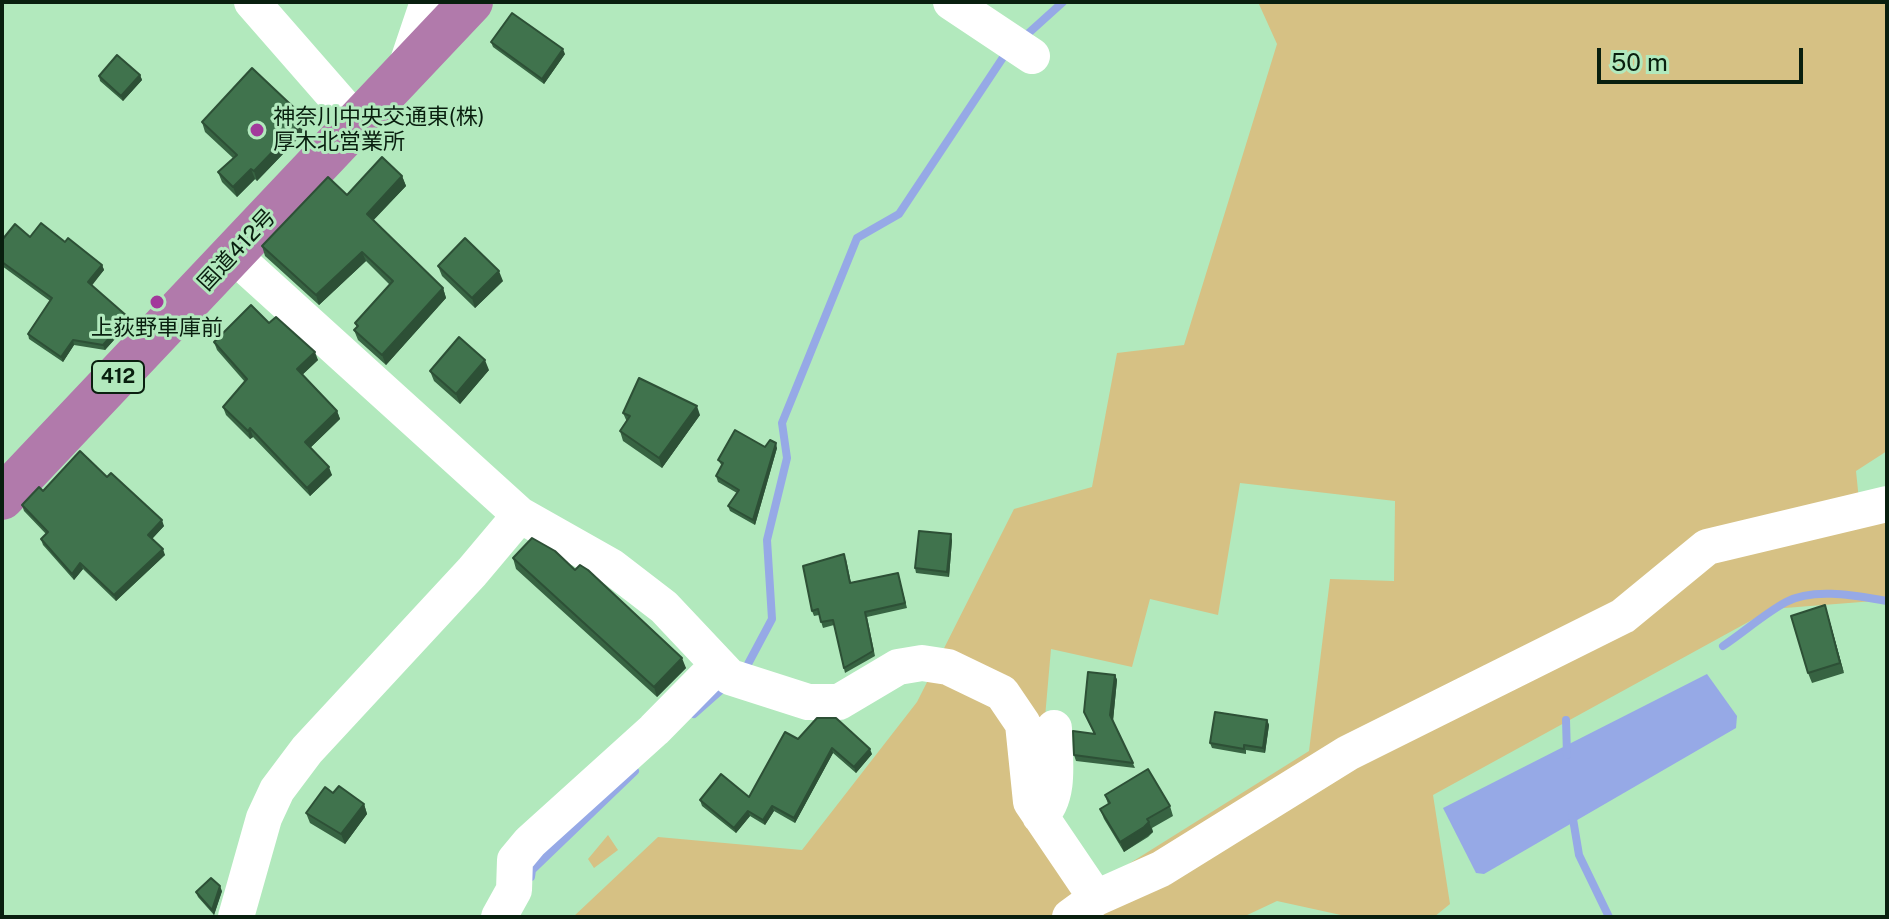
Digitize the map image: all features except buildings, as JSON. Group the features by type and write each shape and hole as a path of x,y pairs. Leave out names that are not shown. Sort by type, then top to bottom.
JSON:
{"highway":[{"name":"国道412号","path":"9,477 232,254 471,2"}],"street":[{"path":"252,2 357,122"},
{"path":"405,72 428,2"},
{"path":"951,2 1023,49"},
{"path":"232,254 520,515 570,540 664,607 730,677 820,702 839,702 854,696 898,667 922,663 948,667 1002,693 1019,714 1025,733 1031,802 1083,907 1161,869 1348,753 1623,616 1707,547 1887,504"},
{"path":"236,917 264,818 277,790 307,750 472,572 520,515"},
{"path":"499,917 514,890 515,860 530,842 654,730 717,666"},
{"path":"1040,816 1050,808 1053,793 1054,728"}],"shaded area":[{"path":"1258,2 1887,2 1887,451 1856,471 1860,510 1887,510 1887,600 1772,609 1433,795 1450,904 1434,917 1350,917 1277,901 1243,917 573,917 658,837 802,850 917,702 1014,509 1092,487 1117,353 1184,345 1277,44","holes":["1240,483 1395,501 1394,581 1330,579 1309,751 1103,880 1038,797 1051,649 1132,667 1150,599 1218,615"]},
{"path":"608,835 618,850 594,868 588,859"}],"water":[{"path":"1707,674 1737,716 1736,728 1484,874 1476,873 1443,808"}],"waterway":[{"path":"1022,39 1063,2"},
{"path":"748,664 772,619 767,540 787,458 782,423 857,238 899,214 1008,50"},
{"path":"1723,646 1797,597 1836,594 1887,601"},
{"path":"694,714 720,691"},
{"path":"1566,720 1567,755"},
{"path":"531,877 532,870 635,771"},
{"path":"1572,813 1579,855 1609,917"}],"place":[{"name":"神奈川中央交通東(株) 厚木北営業所","path":"257,130"},
{"name":"上荻野車庫前","path":"157,302"}]}
